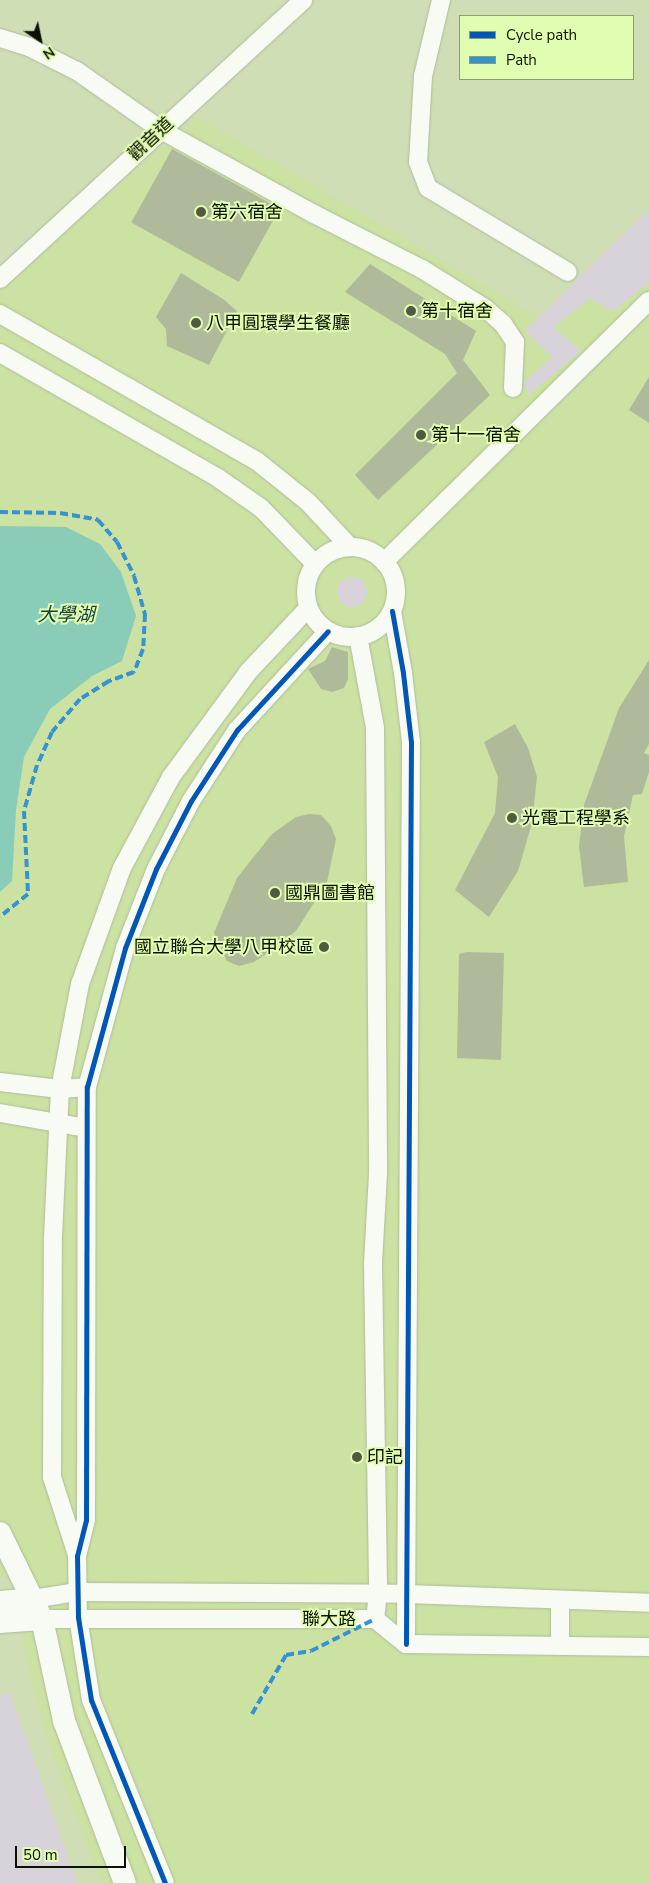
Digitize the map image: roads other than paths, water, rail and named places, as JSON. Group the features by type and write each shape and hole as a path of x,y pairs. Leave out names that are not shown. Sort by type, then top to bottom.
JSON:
{"street":[{"name":"觀音道","path":"0,279 303,0"},
{"path":"441,0 423,76 418,162 428,188 568,272"},
{"path":"0,38 29,47 77,71 161,130 314,214 422,269 486,309 503,324 515,342 513,388"},
{"path":"384,562 649,300"},
{"path":"0,314 258,462 308,502 350,547"},
{"path":"0,353 218,478 261,508 315,564"},
{"path":"392,611 378,627 358,636 328,631 316,621 308,608 305,593 308,577 315,564 331,552 350,547 363,548 384,562 395,582 392,611 404,673 411,742 408,1594 406,1644 649,1647"},
{"path":"77,1556 52,1477 53,1237 60,1089 80,984 122,868 171,777 248,672 308,608"},
{"path":"165,1883 91,1700 78,1617 77,1556 86,1520 87,1087 125,948 156,869 191,801 238,730 328,631"},
{"path":"358,636 375,728 378,1174 373,1264 378,1594 374,1619"},
{"path":"0,1082 60,1089 87,1087"},
{"path":"0,1113 58,1125 86,1128"},
{"path":"0,1533 37,1609 64,1721 125,1883"},
{"name":"聯大路","path":"0,1622 77,1592 408,1594 649,1603"},
{"path":"560,1600 560,1646"},
{"name":"聯大路","path":"0,1602 78,1617 374,1619 406,1644"}],"water":[{"name":"大學湖","path":"0,526 66,527 100,544 121,572 136,616 122,661 92,676 50,709 24,757 16,810 12,881 0,892"}],"place":[{"name":"第六宿舍","path":"201,212"},
{"name":"第十宿舍","path":"411,311"},
{"name":"八甲圓環學生餐廳","path":"196,323"},
{"name":"第十一宿舍","path":"421,435"},
{"name":"光電工程學系","path":"512,818"},
{"name":"國鼎圖書館","path":"275,893"},
{"name":"國立聯合大學八甲校區","path":"324,947"},
{"name":"印記","path":"357,1457"}]}
